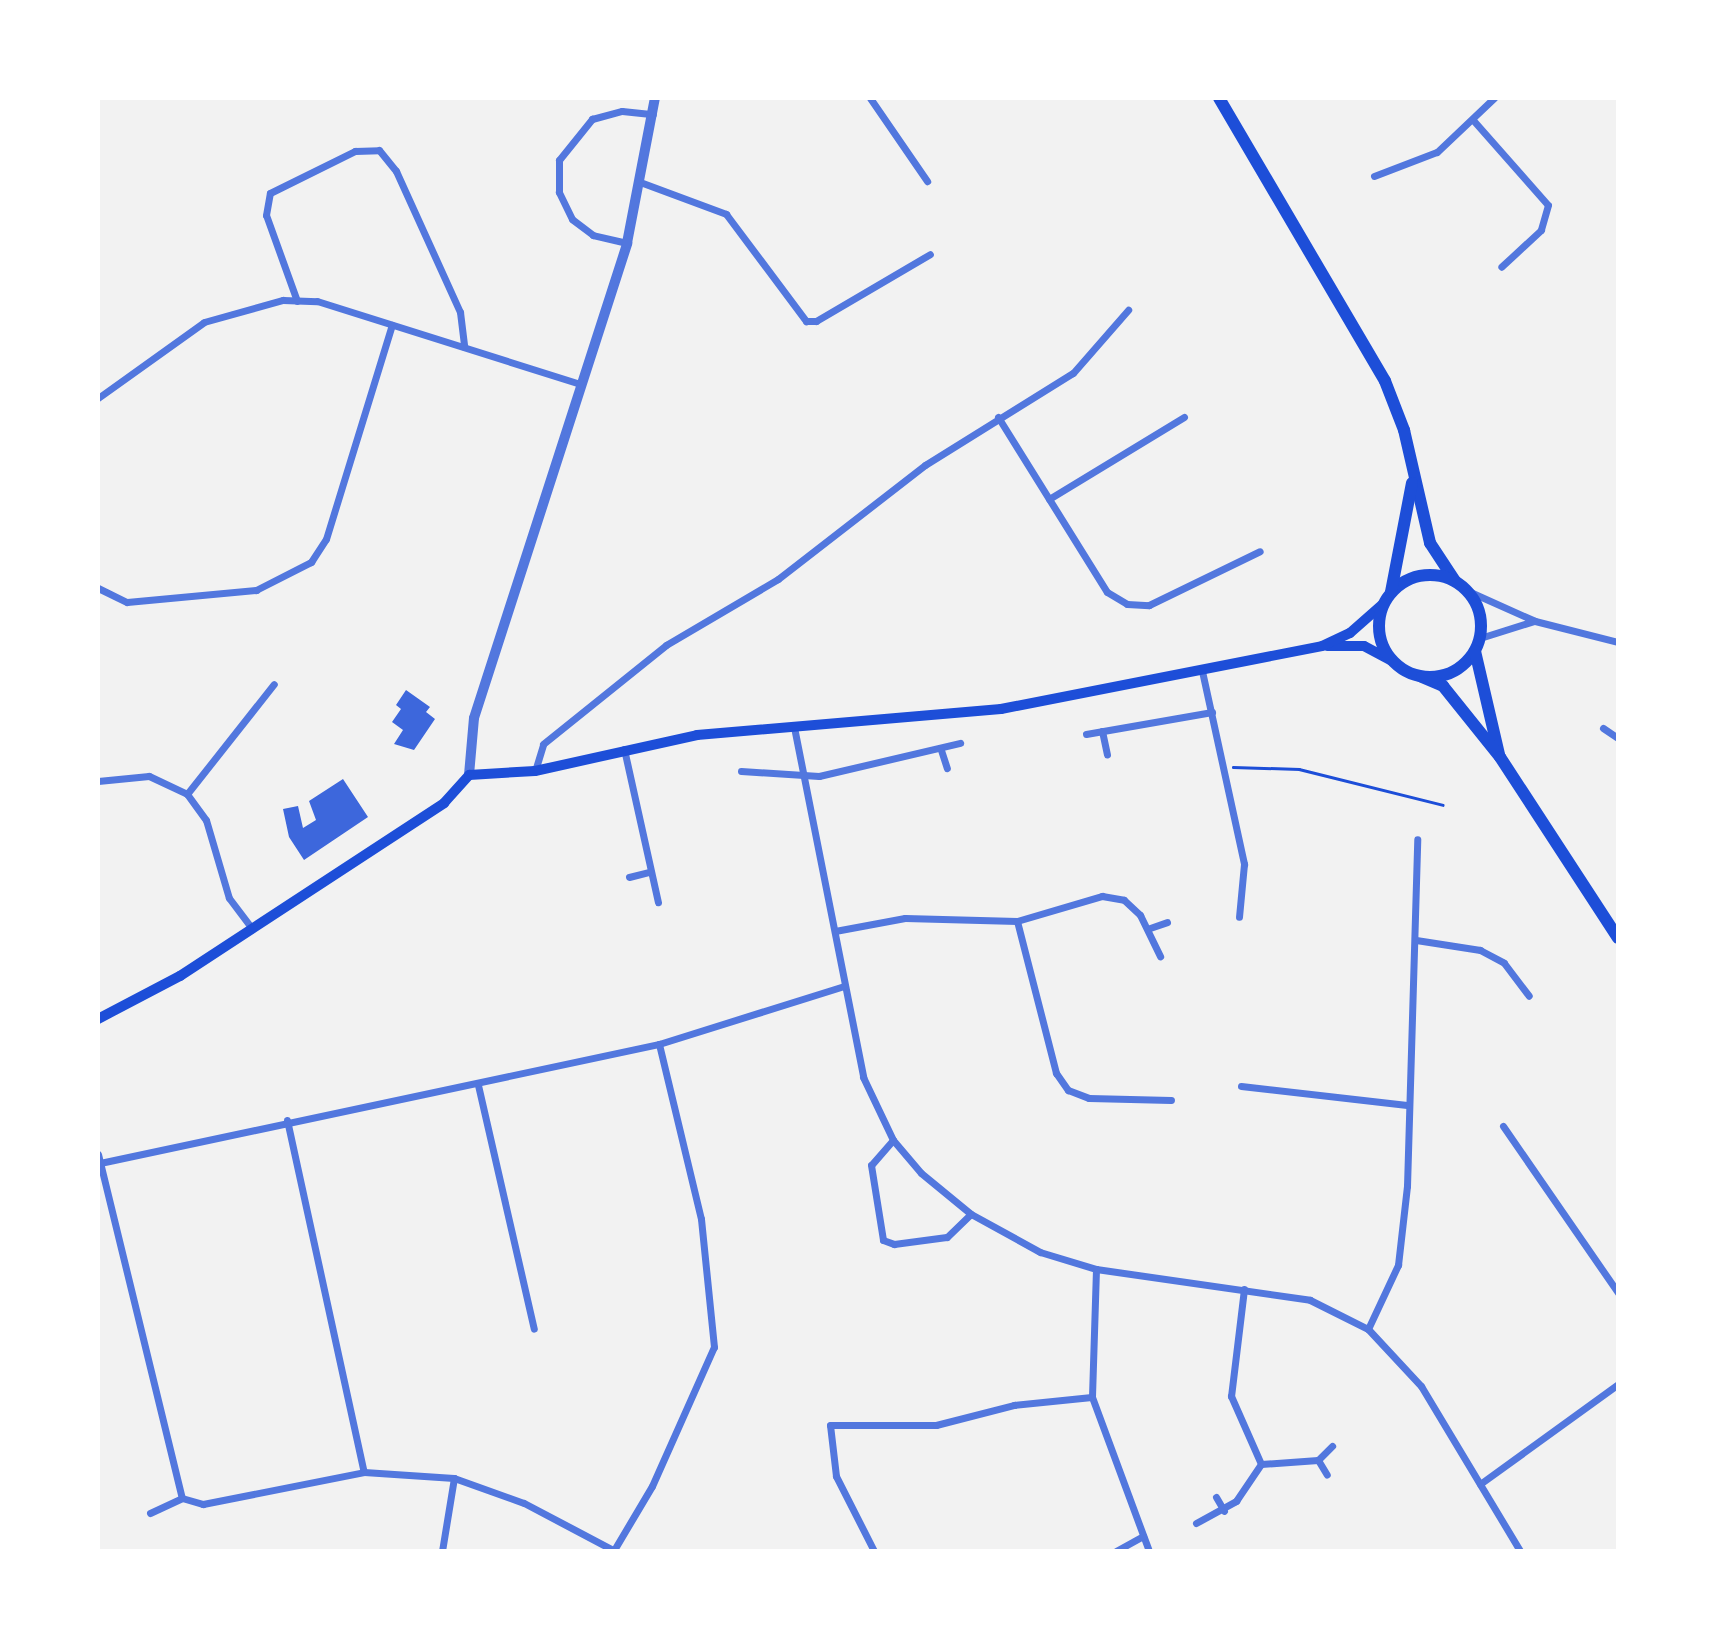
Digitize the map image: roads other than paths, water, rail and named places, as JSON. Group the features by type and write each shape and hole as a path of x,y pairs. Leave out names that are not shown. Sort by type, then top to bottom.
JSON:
{"highway":[{"path":"1219,98 1366,346 1395,404 1434,553 1455,581 1468,591 1480,613 1480,638 1475,651 1447,674 1422,677"},
{"path":"1413,472 1381,640 1394,662 1443,686 1500,757 1618,937"},
{"path":"1388,598 1414,577 1455,581"},
{"path":"1475,651 1500,757"}],"main road":[{"path":"1322,646 1350,633 1388,598"},
{"path":"98,1019 251,929 444,803 469,775 535,771 624,749 793,727 1001,709 1322,646 1364,646 1394,662"}],"street":[{"path":"469,775 474,718 627,243 656,98"},
{"path":"870,98 927,181"},
{"path":"1374,176 1437,152 1494,98"},
{"path":"627,243 593,235 572,219 559,192 559,160 592,119 622,111 653,114"},
{"path":"1473,120 1548,205 1541,230 1501,267"},
{"path":"297,301 266,215 270,192 355,151 379,150 396,171 460,312 464,347"},
{"path":"640,182 726,214 806,321 930,254"},
{"path":"98,398 204,322 245,306 297,301 392,325 580,384"},
{"path":"535,771 543,744 666,645 778,579 925,465 998,417 1073,373 1128,310"},
{"path":"98,587 127,602 256,590 311,562 326,538 392,325"},
{"path":"998,417 1107,592 1127,604 1149,605 1260,551"},
{"path":"1049,499 1184,417"},
{"path":"1468,591 1535,621 1618,642"},
{"path":"1480,638 1535,621"},
{"path":"1202,671 1226,767 1244,864 1239,917"},
{"path":"187,794 274,684"},
{"path":"1086,734 1212,712"},
{"path":"793,727 805,772 863,1077 893,1140 971,1214 1040,1252 1096,1269 1310,1300 1368,1329 1407,1365 1520,1551"},
{"path":"1603,729 1618,738"},
{"path":"1102,731 1107,754"},
{"path":"741,771 805,772 819,776 941,750 960,743"},
{"path":"624,749 647,832 649,872 658,902"},
{"path":"941,750 947,768"},
{"path":"98,781 149,776 187,794 206,820 229,898 251,929"},
{"path":"1368,1329 1398,1265 1416,940 1417,839"},
{"path":"629,877 649,872"},
{"path":"835,931 905,918 1017,921 1102,896 1124,900 1150,928 1160,956"},
{"path":"1017,921 1056,1073 1068,1090 1089,1098 1171,1100"},
{"path":"1150,928 1167,922"},
{"path":"1416,940 1480,950 1504,963 1529,996"},
{"path":"100,1163 286,1120 478,1085 659,1044 844,986"},
{"path":"150,1513 182,1498 203,1504 364,1472 454,1478 524,1503 615,1550 652,1486 714,1347 701,1219 659,1044"},
{"path":"478,1085 534,1329"},
{"path":"1241,1086 1407,1105"},
{"path":"286,1120 364,1472"},
{"path":"1503,1126 1618,1293"},
{"path":"893,1140 871,1165 883,1240 894,1244 947,1237 971,1214"},
{"path":"98,1154 182,1498"},
{"path":"1096,1269 1092,1397 1149,1551"},
{"path":"1196,1523 1224,1511 1249,1489 1261,1464 1231,1396 1244,1289"},
{"path":"1480,1484 1618,1384"},
{"path":"874,1551 836,1476 830,1425 936,1425 1014,1405 1092,1397"},
{"path":"1261,1464 1318,1460 1332,1446"},
{"path":"1318,1460 1327,1475"},
{"path":"442,1551 454,1478"},
{"path":"1216,1497 1224,1511"},
{"path":"1116,1551 1143,1536"}]}
